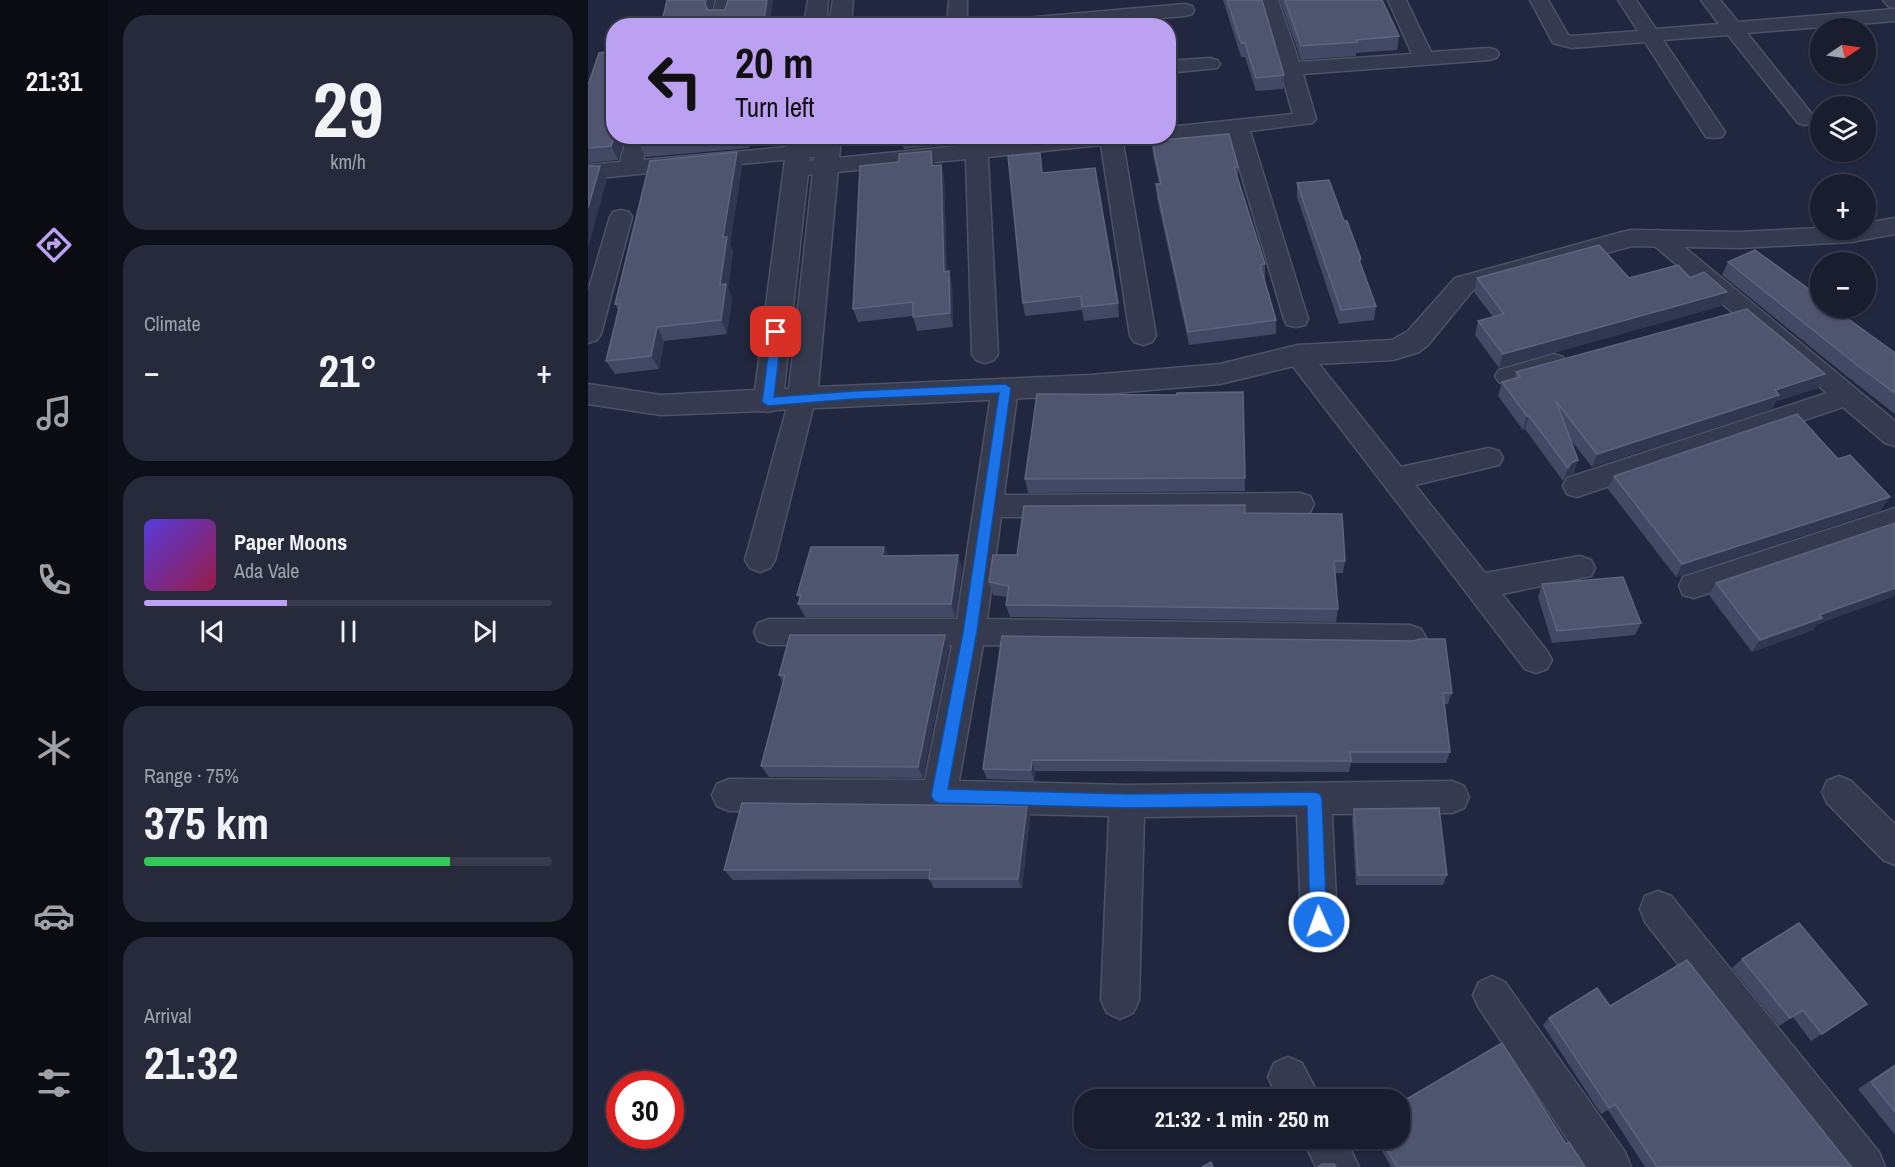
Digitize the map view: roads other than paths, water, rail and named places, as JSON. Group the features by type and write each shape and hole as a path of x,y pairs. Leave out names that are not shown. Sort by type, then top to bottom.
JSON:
{"street":[{"path":"816,18 818,0"},
{"path":"841,18 843,0"},
{"path":"957,18 958,0"},
{"path":"1176,132 1305,119 1269,0"},
{"path":"1397,0 1424,59"},
{"path":"1539,0 1560,39 1572,42 1895,15"},
{"path":"1627,0 1714,132"},
{"path":"1710,0 1805,119"},
{"path":"1016,18 1063,9 1185,10"},
{"path":"1291,69 1489,54"},
{"path":"1176,66 1210,64"},
{"path":"1238,126 1296,319"},
{"path":"630,168 636,144"},
{"path":"588,172 828,151 977,152 1053,144"},
{"path":"1121,144 1143,336"},
{"path":"760,560 802,400 828,151"},
{"path":"977,152 984,354"},
{"path":"768,402 798,153"},
{"path":"588,334 621,217"},
{"path":"588,394 661,405 768,402 854,395 1091,385 1220,374 1298,355 1393,350 1409,345 1418,338 1457,290 1473,280 1631,238 1739,240 1851,234 1895,226"},
{"path":"1658,237 1733,313 1848,396 1895,436"},
{"path":"1298,355 1536,660"},
{"path":"1508,376 1576,357"},
{"path":"939,796 970,632 1005,388"},
{"path":"1577,486 1848,396"},
{"path":"1395,479 1489,458"},
{"path":"987,506 1300,504"},
{"path":"1694,586 1895,519"},
{"path":"1479,586 1580,568"},
{"path":"770,632 970,632 1410,638"},
{"path":"1839,792 1895,848"},
{"path":"729,795 939,796 1127,801 1452,798"},
{"path":"1314,799 1319,922"},
{"path":"1120,1000 1127,801"},
{"path":"1658,909 1864,1167"},
{"path":"1492,995 1610,1167"},
{"path":"1328,1149 1338,1167"}]}
